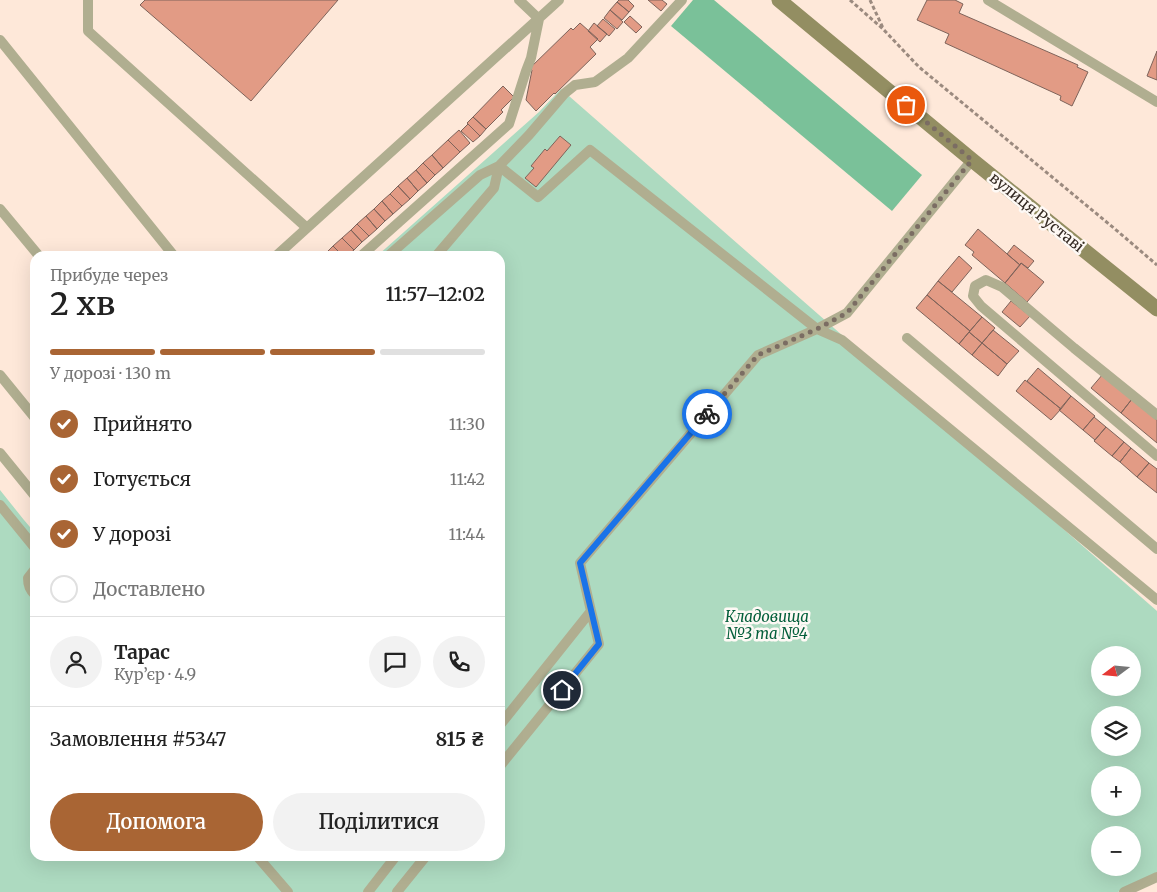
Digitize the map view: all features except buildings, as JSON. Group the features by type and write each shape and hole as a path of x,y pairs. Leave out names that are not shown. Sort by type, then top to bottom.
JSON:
{"main road":[{"name":"вулиця Руставі","path":"779,0 972,160 1157,308"}],"lane":[{"path":"88,0 88,30 307,228"},
{"path":"519,0 539,19"},
{"path":"282,251 559,0"},
{"path":"394,251 480,175 499,166 565,93 575,86 595,82 628,58 682,0"},
{"path":"988,0 1157,102"},
{"path":"368,251 509,124 531,58 539,19"},
{"path":"0,40 170,251"},
{"path":"499,166 538,197 590,150 817,329 842,340 1157,600"},
{"path":"505,760 599,644 580,563 758,355 817,329 847,313 972,160"},
{"path":"440,251 494,188 499,166"},
{"path":"0,208 35,251"},
{"path":"1157,415 1002,287 986,280 976,286 974,296 980,306 1157,456"},
{"path":"907,338 1157,549"},
{"path":"0,375 30,412"},
{"path":"0,453 30,490"},
{"path":"0,505 30,542"},
{"path":"30,575 28,578 30,590"},
{"path":"505,719 591,611"},
{"path":"262,861 288,892"},
{"path":"368,892 392,861"},
{"path":"396,892 422,861"},
{"path":"1124,892 1157,878"}],"path":[{"path":"850,0 884,31 919,68 1157,265"},
{"path":"870,0 884,31"}],"green space":[{"path":"693,0 714,0 922,175 892,211 671,26"},
{"name":"Кладовища №3 та №4","path":"561,89 1157,611 1157,874 1118,892 0,892 0,490 30,527 30,861 505,861 505,251 383,251 539,112"}],"way so far":[{"path":"707,414 758,355 817,329 847,313 972,160 906,105"}],"route":[{"path":"562,690 599,644 580,563 707,414"}]}
